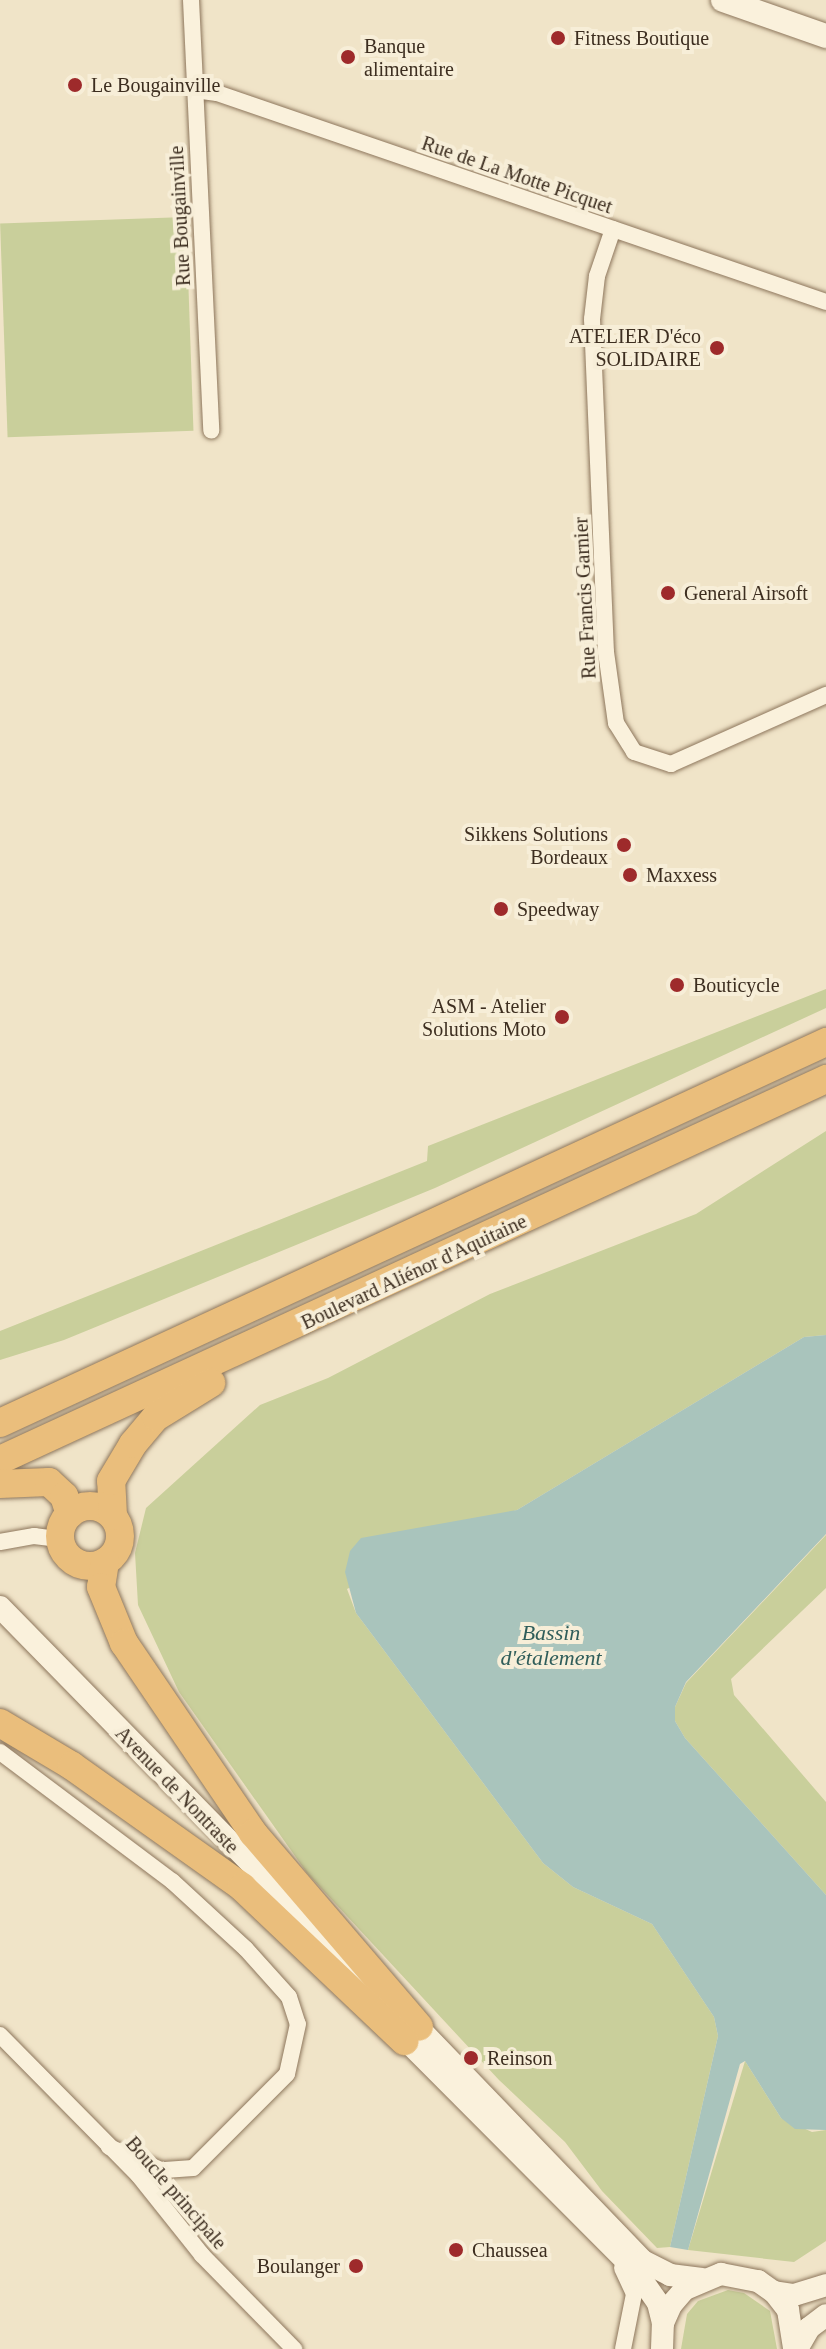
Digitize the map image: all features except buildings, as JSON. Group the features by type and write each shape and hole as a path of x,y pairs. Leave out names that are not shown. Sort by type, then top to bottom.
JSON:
{"highway":[{"name":"Boulevard Aliénor d'Aquitaine","path":"0,1423 826,1042"},
{"name":"Boulevard Aliénor d'Aquitaine","path":"0,1460 269,1340 826,1079"},
{"path":"269,1340 251,1363 184,1396 156,1417 111,1481 113,1516 120,1541 105,1562 101,1587 108,1614 132,1656 253,1833 412,2034"},
{"path":"0,1484 49,1482 64,1496 64,1530 85,1565 105,1562"},
{"path":"64,1530 87,1506 113,1516"},
{"path":"0,1723 72,1766 242,1887 412,2034"}],"main road":[{"path":"723,0 826,36"},
{"path":"773,0 826,19"}],"street":[{"name":"Rue Bougainville","path":"191,0 211,431"},
{"name":"Rue de La Motte Picquet","path":"195,90 217,93 826,302"},
{"name":"Rue Francis Garnier","path":"613,229 597,276 592,319 606,652 616,723 634,752 671,764 826,695"},
{"path":"0,1534 33,1525 64,1530"},
{"path":"0,1542 34,1536 51,1538 64,1530"},
{"name":"Avenue de Nontraste","path":"4,1612 412,2034 607,2247 635,2270 654,2295 660,2341"},
{"path":"0,1752 172,1881 246,1949 289,1997 298,2024 287,2074 193,2168 161,2170 109,2147"},
{"name":"Avenue de Nontraste","path":"412,2034 643,2261 670,2275 702,2279 740,2275 774,2292"},
{"name":"Boucle principale","path":"0,2035 152,2191 202,2255 291,2346"},
{"path":"607,2247 628,2276 634,2294 623,2349"},
{"path":"660,2341 678,2297 702,2279"},
{"path":"774,2292 794,2295 826,2285"},
{"path":"774,2292 788,2310 796,2349"},
{"path":"796,2349 809,2328 826,2315"}],"green space":[{"path":"186,217 193,431 8,437 0,223"},
{"path":"826,989 826,1008 435,1188 64,1340 0,1360 0,1331 427,1161 428,1146"},
{"path":"826,1131 826,1335 804,1337 517,1510 484,1520 347,1589 356,1613 543,1863 573,1887 652,1924 714,2017 718,2036 670,2247 657,2248 602,2191 565,2142 499,2080 307,1873 179,1692 138,1605 135,1553 146,1508 260,1405 328,1378 490,1294 696,1214"},
{"path":"826,1535 826,1588 731,1679 734,1695 826,1802 826,1895 685,1738 675,1721 675,1707 686,1683"},
{"path":"745,2061 781,2118 812,2132 826,2130 826,2241 794,2262 688,2250"},
{"path":"728,2290 744,2293 770,2311 777,2349 681,2349 687,2314 698,2301"}],"water":[{"name":"Bassin d'étalement","path":"826,1335 826,1534 686,1682 675,1707 675,1721 685,1738 826,1895 826,2130 795,2129 781,2118 745,2061 740,2064 688,2250 670,2247 718,2036 714,2017 652,1924 573,1887 543,1863 356,1613 345,1572 350,1551 361,1538 517,1510 804,1337"}],"place":[{"name":"Fitness Boutique","path":"558,38"},
{"name":"Banque alimentaire","path":"348,57"},
{"name":"Le Bougainville","path":"75,85"},
{"name":"ATELIER D'éco SOLIDAIRE","path":"717,348"},
{"name":"General Airsoft","path":"668,593"},
{"name":"Sikkens Solutions Bordeaux","path":"624,845"},
{"name":"Maxxess","path":"630,875"},
{"name":"Speedway","path":"501,909"},
{"name":"Bouticycle","path":"677,985"},
{"name":"ASM - Atelier Solutions Moto","path":"562,1017"},
{"name":"Reinson","path":"471,2058"},
{"name":"Chaussea","path":"456,2250"},
{"name":"Boulanger","path":"356,2266"}]}
